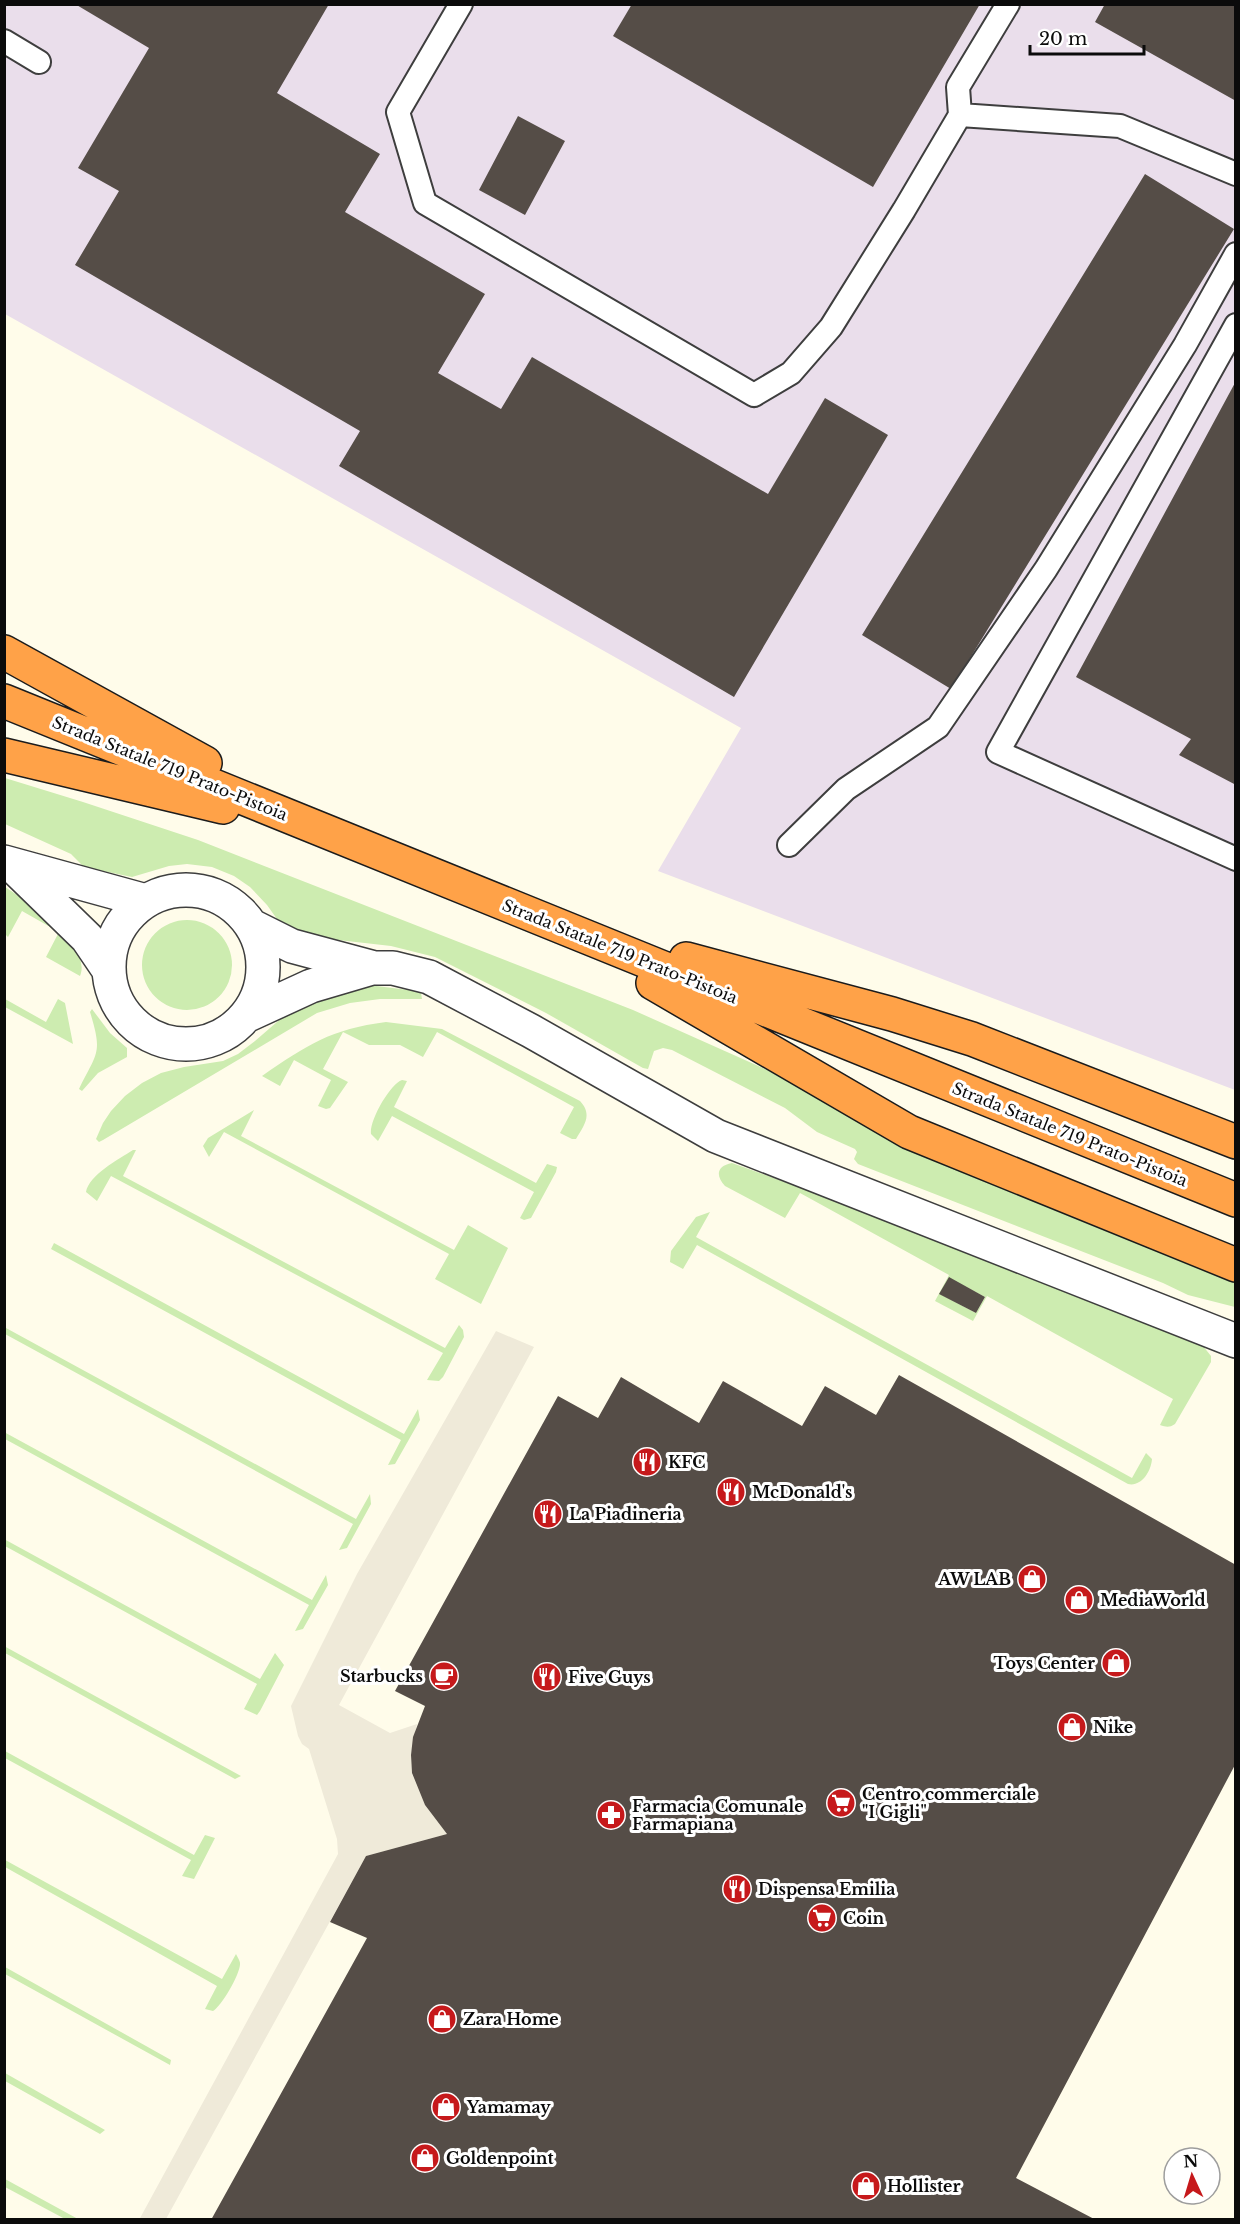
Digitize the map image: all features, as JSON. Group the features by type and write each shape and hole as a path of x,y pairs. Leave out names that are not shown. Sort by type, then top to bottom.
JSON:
{"highway":[{"path":"4,652 330,832"},
{"name":"Strada Statale 719 Prato-Pistoia","path":"4,701 1236,1200"},
{"path":"4,755 330,832"},
{"path":"550,923 892,1014 972,1039 1236,1142"},
{"path":"550,923 909,1132 1236,1265"}],"street":[{"path":"8,863 146,901"},
{"path":"8,863 87,938 108,969"},
{"path":"248,1015 260,993 264,970 262,947 252,926 236,907 216,895 192,890 168,892 146,901 130,913 111,946 108,969 113,993 123,1013 140,1029 160,1040 184,1044 208,1041 230,1031 248,1015 311,986 374,968"},
{"path":"252,926 292,946 374,968 393,968 429,977 716,1136 1236,1341"}],"lane":[{"path":"461,4 398,112 425,203 754,396 791,373 831,327 960,115 958,87 1008,4"},
{"path":"4,41 39,62"},
{"path":"960,115 1120,126 1236,174"},
{"path":"789,845 846,789 938,727 1046,569 1185,345 1236,254"},
{"path":"1236,325 998,752 1236,859"}],"shaded area":[{"path":"5,5 1235,5 1235,1090 658,871 741,728 5,314"},
{"path":"496,1331 534,1347 339,1705 390,1733 417,1724 411,1755 412,1774 425,1805 447,1834 366,1856 166,2219 139,2220 338,1854 337,1839 309,1749 302,1744 298,1736 291,1706 357,1574"}],"green space":[{"path":"5,778 198,840 633,1010 765,1069 931,1157 1052,1209 1235,1282 1235,1307 1188,1295 1163,1283 858,1164 854,1159 857,1152 855,1149 817,1132 785,1108 672,1050 663,1048 654,1051 648,1069 643,1068 546,1013 435,957 391,946 312,937 282,926 250,887 234,876 212,867 187,864 169,866 132,877 84,867 71,854 5,824"},
{"path":"5,887 42,913 68,938 77,951 81,964 80,976 46,957 59,932 22,911 8,937 5,934"},
{"path":"187,920 204,924 219,933 228,948 232,965 228,982 219,997 204,1006 187,1010 170,1006 155,997 146,982 142,965 146,948 155,933 170,924"},
{"path":"368,985 417,991 421,993 422,999 380,999 350,1003 317,1013 103,1140 99,1142 96,1139 111,1111 142,1083 161,1073 223,1061 238,1054 292,1009"},
{"path":"5,999 46,1022 58,999 65,1003 73,1044 5,1007"},
{"path":"92,1009 110,1033 127,1048 127,1057 98,1073 82,1091 79,1089 94,1059 97,1045 90,1012"},
{"path":"386,1022 442,1029 580,1101 587,1115 582,1129 576,1139 560,1133 574,1107 437,1032 423,1057 400,1045 369,1045 343,1032 323,1069 348,1082 330,1108 318,1106 331,1080 294,1060 280,1086 262,1076 320,1040 350,1029"},
{"path":"402,1080 407,1081 394,1107 536,1183 547,1164 557,1167 531,1218 524,1220 520,1218 534,1192 392,1116 378,1141 371,1134 373,1121 381,1104 392,1088"},
{"path":"254,1110 241,1136 454,1250 468,1225 508,1248 481,1304 435,1279 449,1254 224,1132 209,1157 203,1146 208,1138"},
{"path":"136,1150 123,1176 445,1348 459,1325 464,1337 443,1377 439,1381 427,1380 443,1353 111,1176 97,1201 86,1192 98,1174"},
{"path":"732,1163 801,1188 1203,1346 1211,1356 1211,1362 1175,1424 1168,1427 1160,1425 1173,1399 987,1296 973,1321 935,1301 949,1275 800,1193 785,1218 725,1186 719,1171","holes":["949,1278 985,1297 976,1313 940,1294"]},
{"path":"710,1212 696,1237 1132,1478 1146,1453 1152,1459 1150,1469 1141,1481 1128,1484 697,1245 683,1269 670,1262 671,1251 696,1217"},
{"path":"54,1243 404,1434 418,1409 420,1420 395,1464 388,1465 401,1440 51,1249"},
{"path":"6,1328 356,1519 370,1494 371,1504 347,1548 339,1550 353,1524 5,1334"},
{"path":"4,1432 312,1600 326,1575 328,1585 303,1629 295,1631 309,1605 5,1439"},
{"path":"4,1539 260,1679 275,1653 284,1665 260,1711 257,1715 244,1709 257,1684 5,1546"},
{"path":"4,1646 241,1776 235,1779 5,1653"},
{"path":"5,1751 194,1855 205,1835 215,1838 194,1879 182,1876 191,1860 5,1758"},
{"path":"5,1860 222,1979 236,1954 240,1962 239,1968 230,1989 213,2011 205,2009 217,1986 5,1867"},
{"path":"5,1967 171,2060 170,2065 5,1974"},
{"path":"5,2073 105,2130 100,2134 5,2081"},
{"path":"5,2179 78,2219 65,2219 5,2187"}],"building":[{"path":"75,4 329,4 277,93 380,154 345,212 485,294 438,373 501,409 532,357 768,494 825,398 888,435 734,697 339,466 360,431 75,265 119,191 78,168 149,48"},
{"path":"632,4 980,4 873,187 613,36"},
{"path":"1105,4 1236,4 1236,101 1095,22"},
{"path":"518,116 565,141 525,215 479,190"},
{"path":"1145,174 1234,229 951,689 862,635"},
{"path":"1236,381 1236,785 1179,755 1191,739 1076,677"},
{"path":"949,1277 985,1297 976,1313 939,1294"},
{"name":"Centro commerciale \"I Gigli\"","path":"899,1375 1236,1565 1236,1763 1016,2178 1096,2220 211,2220 367,1938 330,1922 366,1856 447,1834 425,1805 412,1773 413,1737 425,1706 395,1691 558,1396 598,1418 621,1377 699,1423 723,1381 802,1426 825,1386 876,1415"}],"place":[{"name":"KFC","path":"647,1462"},
{"name":"McDonald's","path":"731,1492"},
{"name":"La Piadineria","path":"548,1514"},
{"name":"AW LAB","path":"1032,1579"},
{"name":"MediaWorld","path":"1079,1600"},
{"name":"Toys Center","path":"1116,1663"},
{"name":"Starbucks","path":"444,1676"},
{"name":"Five Guys","path":"547,1677"},
{"name":"Nike","path":"1072,1727"},
{"name":"Centro commerciale \"I Gigli\"","path":"841,1803"},
{"name":"Farmacia Comunale Farmapiana","path":"611,1815"},
{"name":"Dispensa Emilia","path":"737,1889"},
{"name":"Coin","path":"822,1918"},
{"name":"Zara Home","path":"442,2019"},
{"name":"Yamamay","path":"446,2107"},
{"name":"Goldenpoint","path":"425,2158"},
{"name":"Hollister","path":"866,2186"}]}
